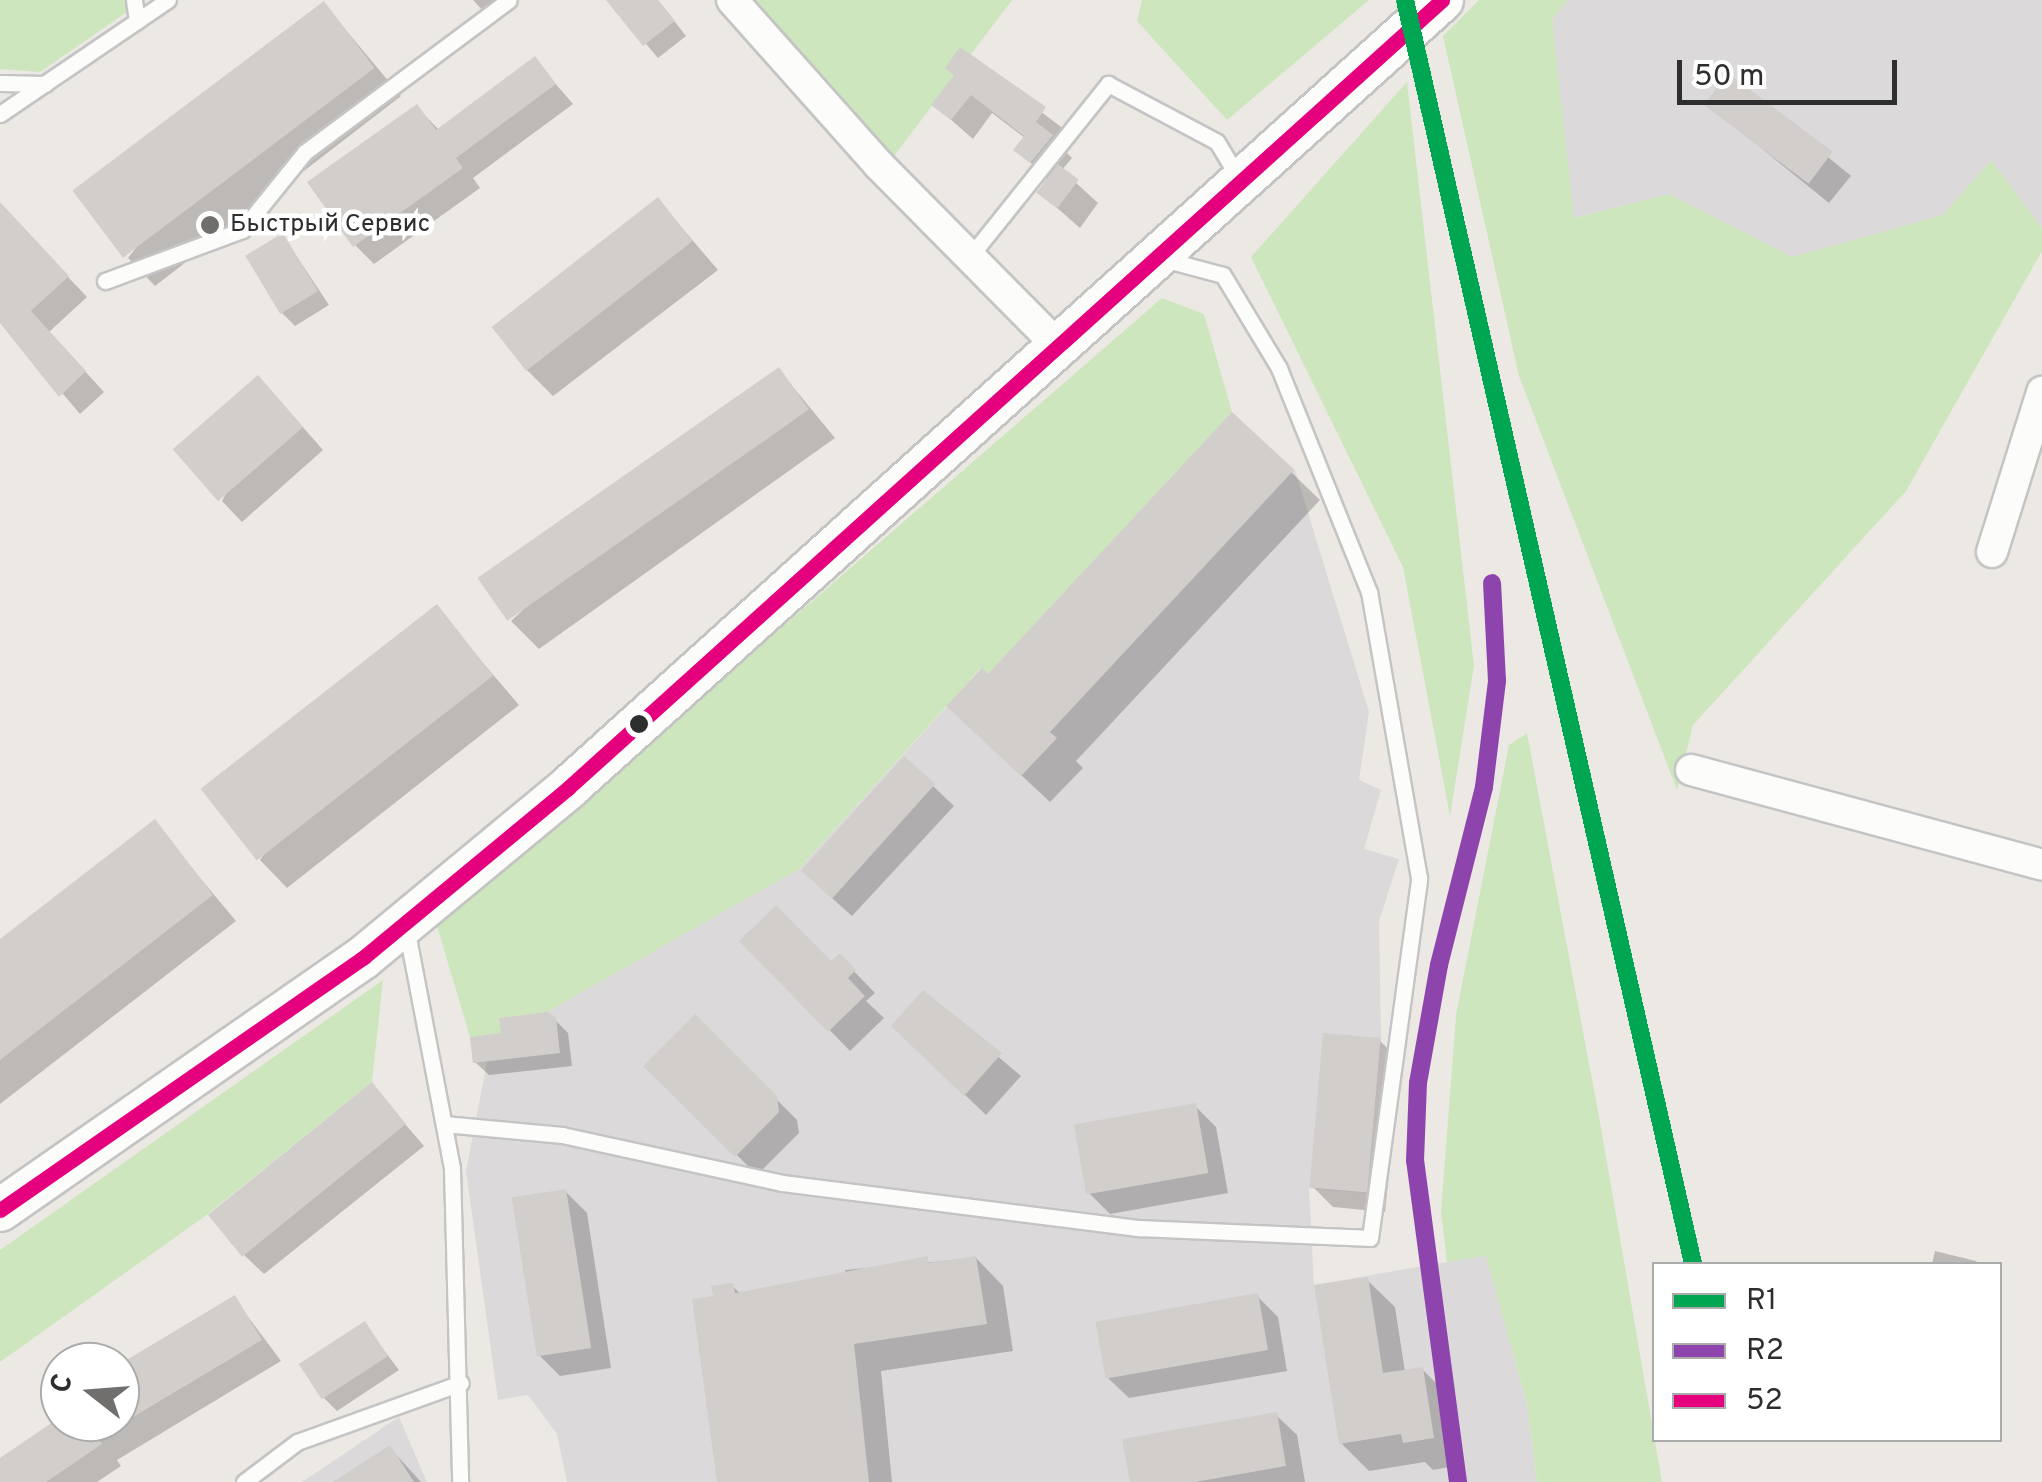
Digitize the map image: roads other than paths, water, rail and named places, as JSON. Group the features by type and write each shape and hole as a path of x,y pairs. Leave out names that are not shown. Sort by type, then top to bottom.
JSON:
{"main road":[{"path":"0,1210 405,923 568,788 1242,185 1442,0"}],"street":[{"path":"732,0 878,164 972,254 1060,347"},
{"path":"1992,552 2042,392"},
{"path":"1691,770 2042,865"}],"lane":[{"path":"134,0 137,21"},
{"path":"0,114 168,0"},
{"path":"105,281 242,230 305,152 510,0"},
{"path":"0,83 45,84"},
{"path":"972,254 1108,84 1217,142 1242,185"},
{"path":"444,1124 562,1135 782,1183 1140,1228 1370,1238 1419,878 1368,592 1279,368 1222,276 1159,258"},
{"path":"405,923 452,1169 461,1383 460,1482"},
{"path":"244,1482 297,1442 461,1383"}],"place":[{"name":"Быстрый Сервис","path":"210,225"}]}
